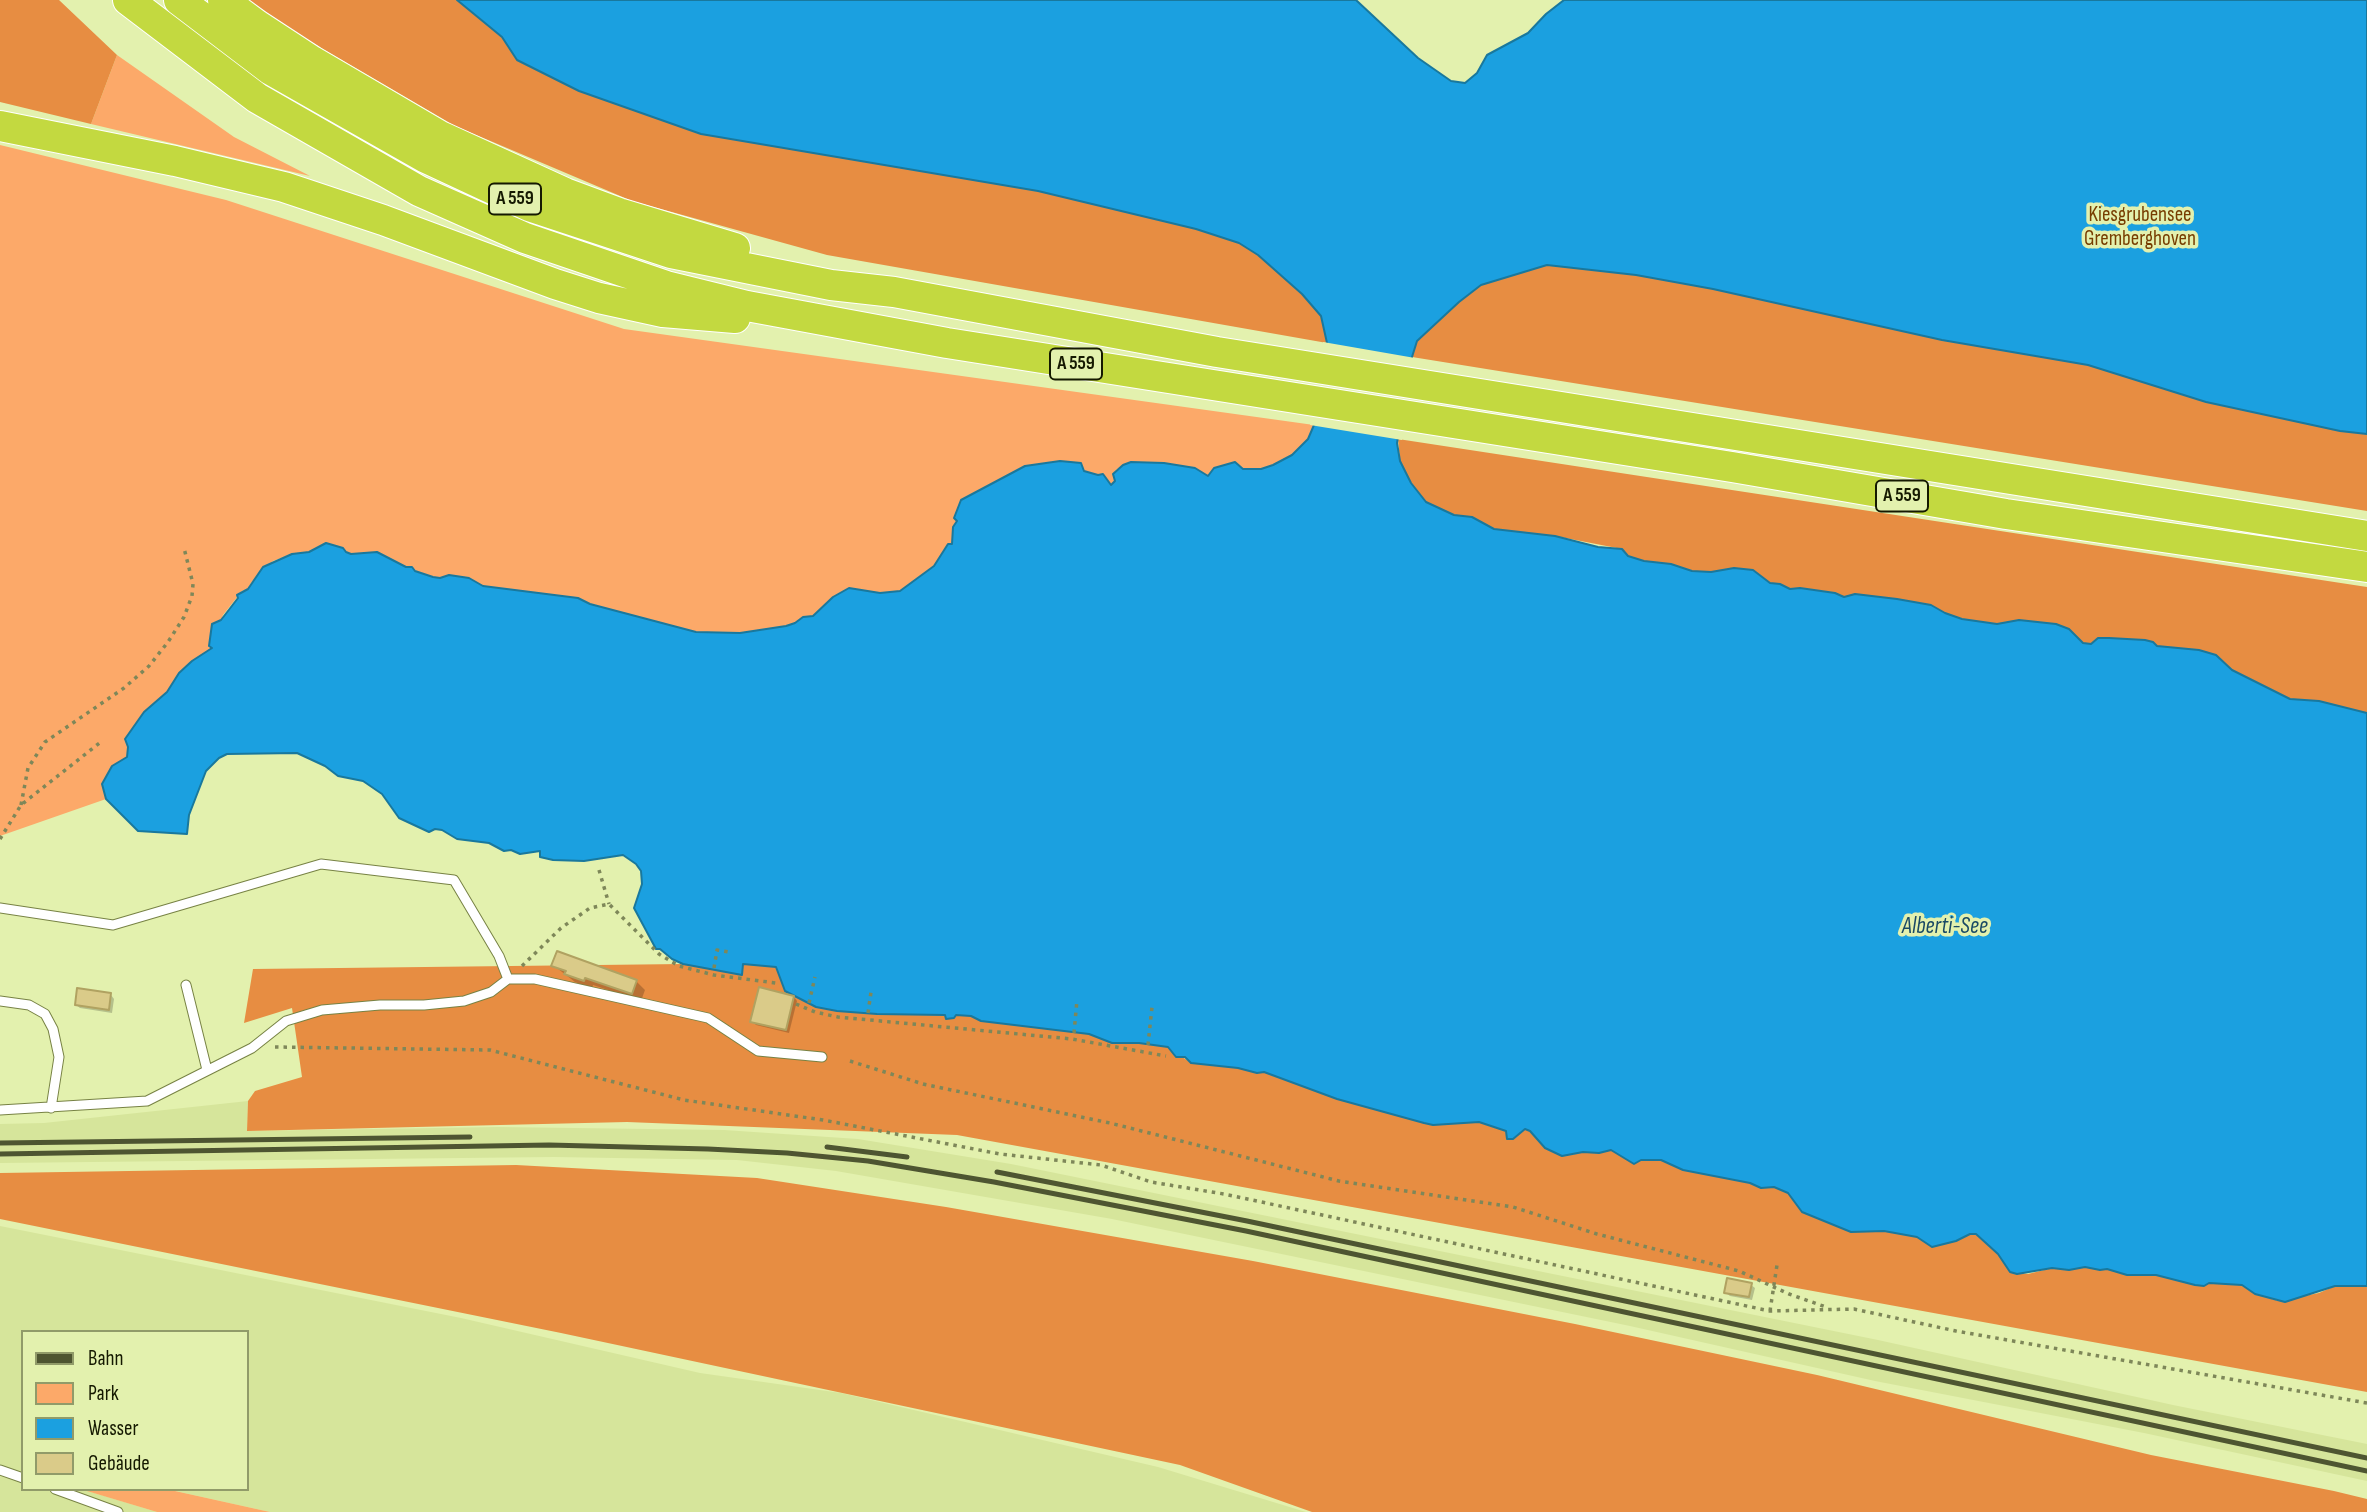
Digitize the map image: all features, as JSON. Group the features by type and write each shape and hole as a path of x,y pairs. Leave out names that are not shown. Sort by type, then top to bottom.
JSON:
{"highway":[{"name":"A 559","path":"128,0 257,98 419,191 525,238 666,286 747,306 875,331 1732,467 2006,514 2367,567"},
{"name":"A 559","path":"179,0 271,70 426,158 529,206 671,253 831,285 894,292 1283,363 2367,536"},
{"path":"223,0 312,61 419,124 553,188 683,233 894,292"},
{"path":"0,126 200,166 284,187 555,285 599,298 663,312 875,331"}],"lane":[{"path":"0,908 113,925 321,863 454,880 499,956 508,979"},
{"path":"0,1110 147,1101 252,1048 286,1021 322,1010 464,1001 491,992 508,979 535,979 708,1018 758,1051 822,1057"},
{"path":"186,985 206,1070"},
{"path":"0,1001 29,1005 45,1014 53,1030 60,1057 51,1108"},
{"path":"0,1470 21,1477"},
{"path":"60,1491 118,1512"}],"path":[{"path":"21,805 28,768 45,742 124,688 149,666 184,617 192,596 193,584 184,548"},
{"path":"0,839 21,805 102,741"},
{"path":"599,870 610,904 659,954 679,966 713,975 775,983"},
{"path":"508,979 561,928 590,908 610,904"},
{"path":"714,968 717,950 729,952"},
{"path":"809,1003 815,978"},
{"path":"869,1013 871,992"},
{"path":"1074,1033 1076,1000"},
{"path":"796,1004 838,1017 1072,1039 1166,1056"},
{"path":"1148,1045 1152,1007"},
{"path":"252,1048 285,1046 490,1051 684,1100 823,1120 1000,1153 1101,1165 1150,1182 1224,1195 1770,1311 1854,1309 1956,1331 2367,1403"},
{"path":"850,1061 923,1084 1110,1124 1339,1181 1513,1207 1597,1234 1739,1271 1830,1308"},
{"path":"1770,1311 1777,1265"}],"shaded area":[{"path":"0,0 59,0 117,55 91,124 0,102"},
{"path":"248,0 457,0 502,37 518,61 579,91 701,134 1038,191 1196,229 1239,243 1258,255 1302,294 1321,316 1327,343 827,255 632,201 455,126 301,36"},
{"path":"1547,265 1636,275 1713,289 1942,340 2088,365 2206,402 2340,431 2367,434 2367,511 1412,357 1417,341 1481,285"},
{"path":"1398,439 2367,587 2367,713 2319,701 2290,699 2232,670 2216,655 2199,650 2157,646 2145,640 2098,638 2091,644 2083,643 2069,629 2056,624 2019,620 1997,624 1962,619 1931,605 1897,599 1855,595 1844,597 1835,593 1790,589 1770,583 1753,570 1734,568 1711,572 1692,571 1628,556 1622,549 1555,536 1494,529 1472,517 1454,515 1426,502 1411,483 1400,461"},
{"path":"683,964 741,975 743,964 777,967 785,991 816,1007 837,1011 945,1015 946,1018 955,1015 971,1016 981,1021 1089,1034 1112,1043 1168,1047 1191,1063 1264,1072 1337,1099 1424,1123 1479,1122 1506,1131 1507,1139 1513,1138 1524,1129 1530,1131 1545,1148 1570,1155 1612,1150 1634,1164 1641,1160 1661,1160 1684,1170 1750,1183 1761,1188 1774,1187 1788,1193 1802,1212 1851,1232 1884,1231 1917,1237 1932,1247 1976,1234 1998,1254 2010,1272 2028,1274 2052,1268 2106,1269 2155,1275 2184,1282 2242,1285 2255,1294 2279,1301 2319,1293 2335,1286 2367,1286 2367,1392 957,1135 627,1122 247,1131 248,1101 255,1091 302,1077 292,1008 244,1023 253,969"},
{"path":"248,1101 247,1131 498,1127 724,1130 858,1139 1011,1164 1878,1340 2173,1405 2367,1444 2367,1481 2144,1433 1875,1381 1630,1326 1112,1219 836,1171 737,1160 554,1157 0,1163 0,1124 44,1123"},
{"path":"516,1165 757,1178 946,1207 1253,1261 1817,1375 2151,1455 2334,1491 2367,1499 2367,1512 1312,1512 1180,1465 561,1333 0,1219 0,1173"},
{"path":"0,1226 461,1318 700,1373 841,1393 1158,1467 1306,1512 270,1512 175,1491 248,1491 248,1330 21,1330 21,1491 88,1491 157,1512 0,1512"}],"green space":[{"path":"117,55 234,137 310,176 91,124"},
{"path":"0,145 226,200 624,329 1314,425 1308,439 1292,455 1261,469 1243,469 1234,462 1214,468 1209,476 1164,463 1117,469 1113,474 1115,481 1110,485 1098,475 1066,462 1025,466 961,500 954,518 957,521 952,544 934,566 900,591 880,593 849,588 833,597 813,616 803,617 786,626 740,633 696,632 590,604 578,598 483,586 469,578 433,577 377,552 351,554 343,548 326,543 309,552 292,554 273,561 248,589 242,591 223,615 212,648 179,673 167,692 144,712 128,747 127,757 112,766 103,784 106,799 0,836"},
{"path":"87,1491 175,1491 270,1512 157,1512"}],"water":[{"name":"Alberti-See","path":"457,0 1356,0 1418,58 1451,81 1465,83 1477,73 1487,55 1528,33 1564,0 2367,0 2367,434 2340,431 2206,402 2088,365 1942,340 1713,289 1636,275 1547,265 1481,285 1417,341 1397,443 1400,461 1411,483 1426,502 1454,515 1472,517 1494,529 1555,536 1598,547 1622,549 1628,556 1692,571 1711,572 1734,568 1753,570 1770,583 1790,589 1835,593 1844,597 1855,594 1897,599 1931,605 1962,619 1997,624 2019,620 2056,624 2069,629 2083,643 2091,644 2098,638 2145,640 2157,646 2199,650 2216,655 2232,670 2290,699 2319,701 2367,713 2367,1286 2335,1286 2285,1302 2255,1294 2242,1285 2195,1285 2156,1275 2127,1275 2107,1269 2052,1268 2017,1274 2010,1272 1998,1254 1976,1234 1932,1247 1917,1237 1884,1231 1851,1232 1802,1212 1788,1193 1774,1187 1761,1188 1750,1183 1683,1170 1661,1160 1641,1160 1634,1164 1611,1150 1562,1156 1545,1148 1525,1129 1513,1139 1507,1139 1506,1131 1479,1122 1433,1125 1424,1123 1337,1099 1264,1072 1191,1063 1185,1057 1176,1057 1168,1047 1112,1043 1089,1034 981,1021 971,1016 956,1015 946,1019 945,1015 877,1014 816,1007 785,991 776,967 743,964 742,975 683,964 656,949 634,908 642,884 641,871 623,855 584,861 553,860 540,857 540,851 520,854 511,850 504,851 489,843 457,839 442,830 429,832 399,818 382,794 363,781 338,776 325,766 297,753 227,754 206,771 189,815 187,834 138,831 106,799 102,784 112,766 127,757 125,739 144,712 167,692 179,673 212,648 209,646 212,624 221,620 238,598 237,595 248,589 263,567 292,554 309,552 326,543 343,548 351,554 377,552 433,577 449,575 469,578 483,586 578,598 590,604 696,632 740,633 786,626 803,617 813,616 833,597 849,588 880,593 900,591 934,566 948,544 952,544 953,527 957,521 954,518 961,500 1025,466 1060,461 1081,463 1084,471 1103,474 1111,485 1115,481 1113,474 1131,462 1195,468 1208,476 1214,468 1235,462 1243,469 1261,469 1292,455 1308,439 1314,425 1327,343 1321,316 1302,294 1258,255 1239,243 1196,229 1038,191 701,134 579,91 517,60 502,37"}],"pier":[{"path":"1323,342 1415,358 1402,440 1310,425"}],"building":[{"path":"557,951 637,980 632,994 564,974 566,971 551,966"},
{"path":"759,987 794,996 786,1030 750,1022"},
{"path":"77,988 111,993 109,1010 75,1005"},
{"path":"1727,1278 1752,1283 1749,1297 1724,1293"}],"railway":[{"path":"0,1143 470,1137"},
{"path":"0,1154 549,1145 708,1149 868,1161 994,1182 1246,1231 2367,1471"},
{"path":"827,1147 907,1157"},
{"path":"997,1172 1247,1221 2367,1458"}],"park label":[{"name":"Kiesgrubensee Gremberghoven","path":"2140,228"}]}
